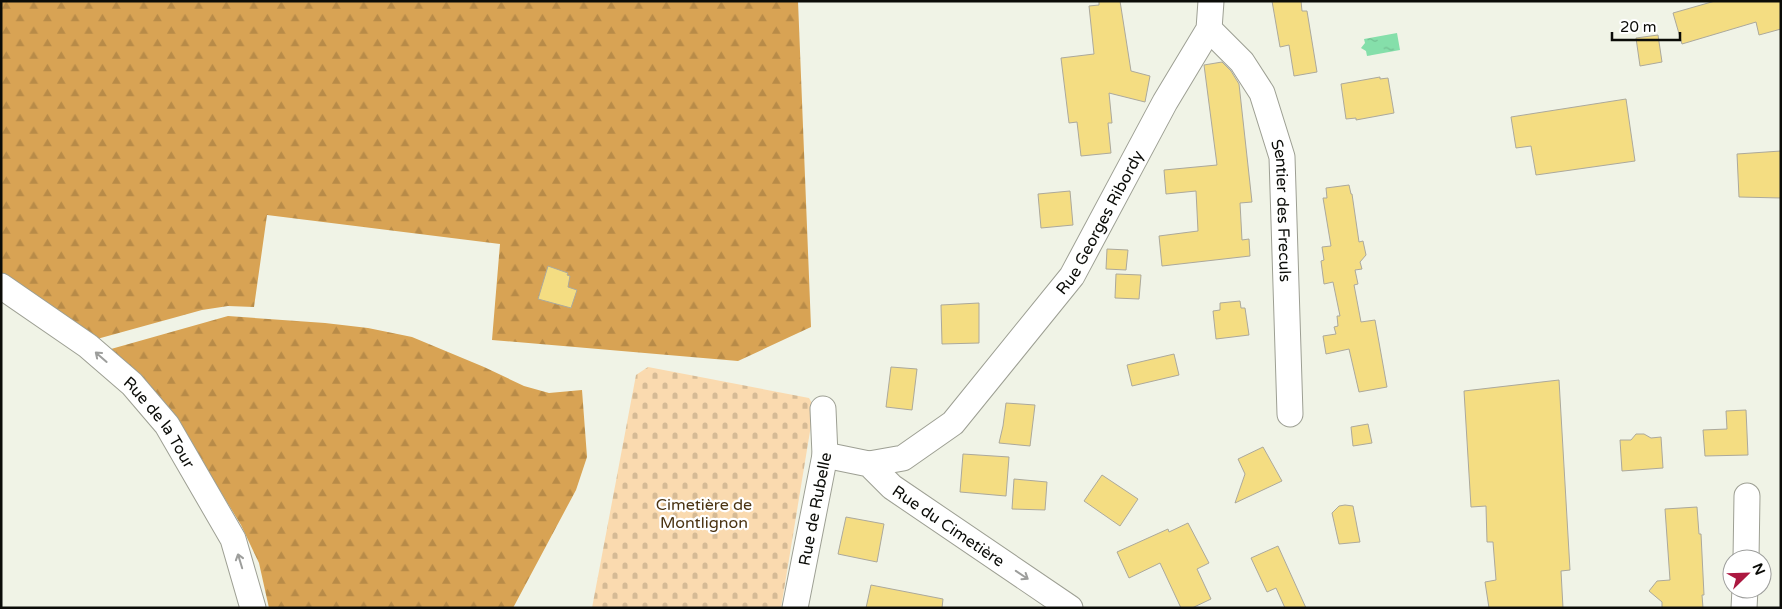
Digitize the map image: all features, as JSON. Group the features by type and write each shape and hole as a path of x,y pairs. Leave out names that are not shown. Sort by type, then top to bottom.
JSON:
{"street":[{"name":"Rue Georges Ribordy","path":"869,464 903,458 953,423 1072,276 1165,102 1209,29 1211,1"},
{"name":"Sentier des Freculs","path":"1209,29 1242,62 1262,93 1282,157 1290,414"},
{"name":"Rue de la Tour","path":"1,286 88,346 132,384 167,425 233,539 253,608"},
{"name":"Rue de Rubelle","path":"795,608 824,455 823,409"},
{"path":"824,455 869,464"},
{"name":"Rue du Cimetière","path":"869,464 892,487 1070,608"},
{"path":"1746,549 1747,496"}],"green space":[{"path":"1,1 798,1 811,327 738,361 492,340 500,244 267,215 254,307 228,306 202,310 97,339 1,276"},
{"path":"228,316 325,323 368,328 412,337 524,386 549,393 582,390 587,457 576,490 513,608 269,608 259,563 241,525 174,416 111,349"},
{"name":"Cimetière de Montlignon","path":"648,367 809,398 814,407 781,608 592,608 636,375"}],"water":[{"path":"1397,33 1400,50 1367,56 1366,51 1361,48 1365,43 1364,39"}],"building":[{"path":"1099,1 1120,1 1131,71 1150,76 1145,102 1109,93 1112,123 1108,123 1111,153 1081,156 1077,122 1069,123 1061,58 1094,54 1089,6 1099,5"},
{"path":"1272,1 1301,1 1302,11 1307,11 1317,72 1294,76 1289,45 1280,47"},
{"path":"1715,1 1781,1 1781,29 1759,35 1756,22 1682,44 1673,13"},
{"path":"1658,35 1662,62 1640,66 1636,38"},
{"path":"1222,62 1231,71 1239,84 1252,202 1240,203 1242,240 1249,239 1250,256 1162,266 1159,236 1198,231 1196,191 1166,194 1164,170 1217,165 1204,65"},
{"path":"1380,77 1380,79 1388,78 1394,113 1356,120 1356,118 1346,119 1341,84"},
{"path":"1626,99 1635,161 1536,175 1531,146 1516,148 1511,117"},
{"path":"1781,151 1781,198 1739,197 1737,154"},
{"path":"1349,185 1359,242 1363,241 1366,255 1360,262 1362,269 1355,270 1358,284 1354,285 1361,322 1375,320 1387,387 1359,392 1349,349 1326,354 1323,336 1336,334 1334,327 1338,326 1337,316 1340,316 1333,282 1324,284 1321,261 1324,260 1322,247 1331,246 1323,198 1327,198 1326,188"},
{"path":"1070,191 1073,225 1041,228 1038,194"},
{"path":"1107,249 1128,250 1126,270 1106,269"},
{"path":"548,266 568,273 567,275 570,276 568,287 577,290 571,308 538,299"},
{"path":"1116,274 1141,275 1139,299 1115,298"},
{"path":"1240,301 1241,308 1245,308 1249,335 1216,339 1213,311 1220,310 1220,303"},
{"path":"979,303 979,343 942,344 941,305"},
{"path":"1174,354 1179,375 1132,386 1127,365"},
{"path":"891,367 917,369 912,410 886,407"},
{"path":"1559,380 1570,570 1561,571 1563,608 1489,608 1485,582 1496,580 1493,542 1487,542 1486,506 1471,507 1464,391"},
{"path":"1006,403 1035,405 1030,446 999,443"},
{"path":"1746,410 1748,455 1705,456 1703,430 1727,429 1726,411"},
{"path":"1368,424 1372,443 1353,446 1351,427"},
{"path":"1636,434 1644,434 1651,438 1661,437 1663,468 1622,471 1620,440 1631,440"},
{"path":"1263,447 1282,481 1235,503 1245,474 1238,459"},
{"path":"963,454 1009,457 1006,496 960,492"},
{"path":"1102,475 1138,499 1120,526 1084,501"},
{"path":"1014,479 1047,482 1045,510 1012,509"},
{"path":"1339,506 1353,506 1360,542 1339,544 1332,513"},
{"path":"1697,507 1699,534 1701,534 1703,608 1662,608 1662,602 1649,591 1657,581 1670,580 1665,509"},
{"path":"846,517 884,524 877,562 838,554"},
{"path":"1188,523 1209,563 1197,569 1211,599 1192,608 1181,608 1160,563 1129,578 1117,552 1168,529 1169,532"},
{"path":"1278,546 1306,608 1285,608 1276,588 1267,592 1251,558"},
{"path":"871,585 943,599 942,608 866,608"}]}
